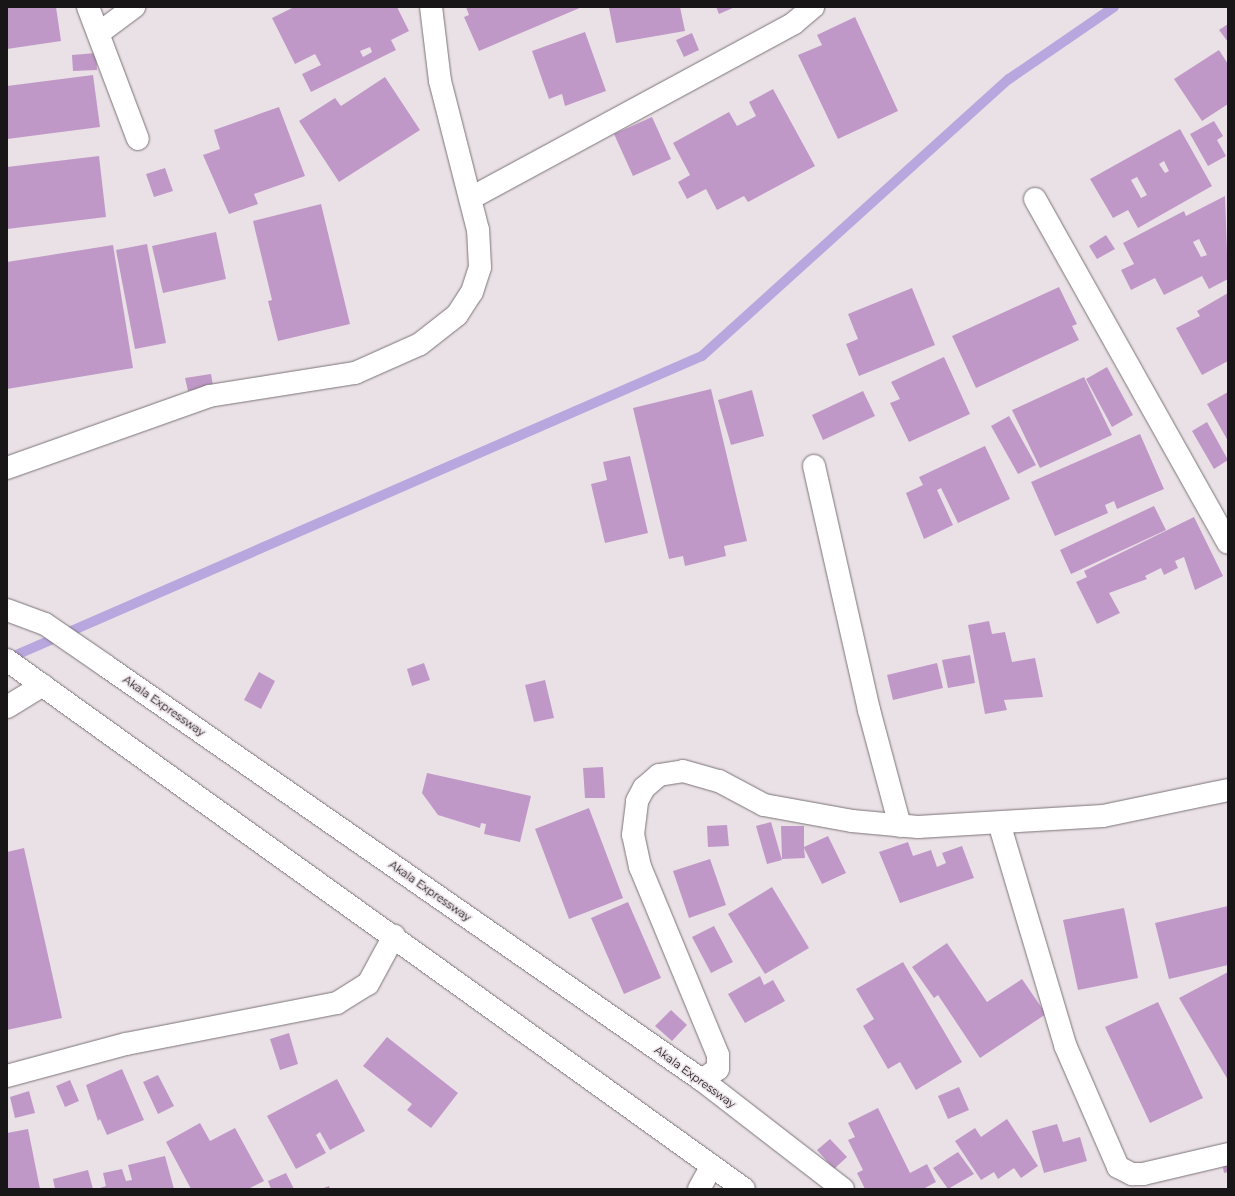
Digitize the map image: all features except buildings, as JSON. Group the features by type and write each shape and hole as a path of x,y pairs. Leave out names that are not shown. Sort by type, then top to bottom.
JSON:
{"street":[{"path":"88,7 138,139"},
{"path":"99,33 134,7"},
{"path":"7,468 209,396 355,373 420,344 457,315 472,292 480,267 471,198 440,81 431,7"},
{"path":"471,198 794,23 813,7"},
{"path":"1035,199 1228,543"},
{"path":"814,466 868,710 900,826"},
{"name":"Akala Expressway","path":"7,610 45,624 106,666 702,1080 843,1189"},
{"path":"7,660 394,936 744,1189"},
{"path":"7,706 42,685"},
{"path":"702,1080 718,1069 718,1055 640,866 633,835 636,801 644,788 659,775 683,771 719,782 764,805 900,826 999,823 1103,816 1228,790"},
{"path":"999,823 1065,1045 1118,1167 1132,1174 1144,1174 1228,1154"},
{"path":"7,1076 126,1044 337,1003 368,984 394,936"},
{"path":"700,1189 712,1166"}],"waterway":[{"path":"7,659 702,356 1009,79 1114,7"}]}
